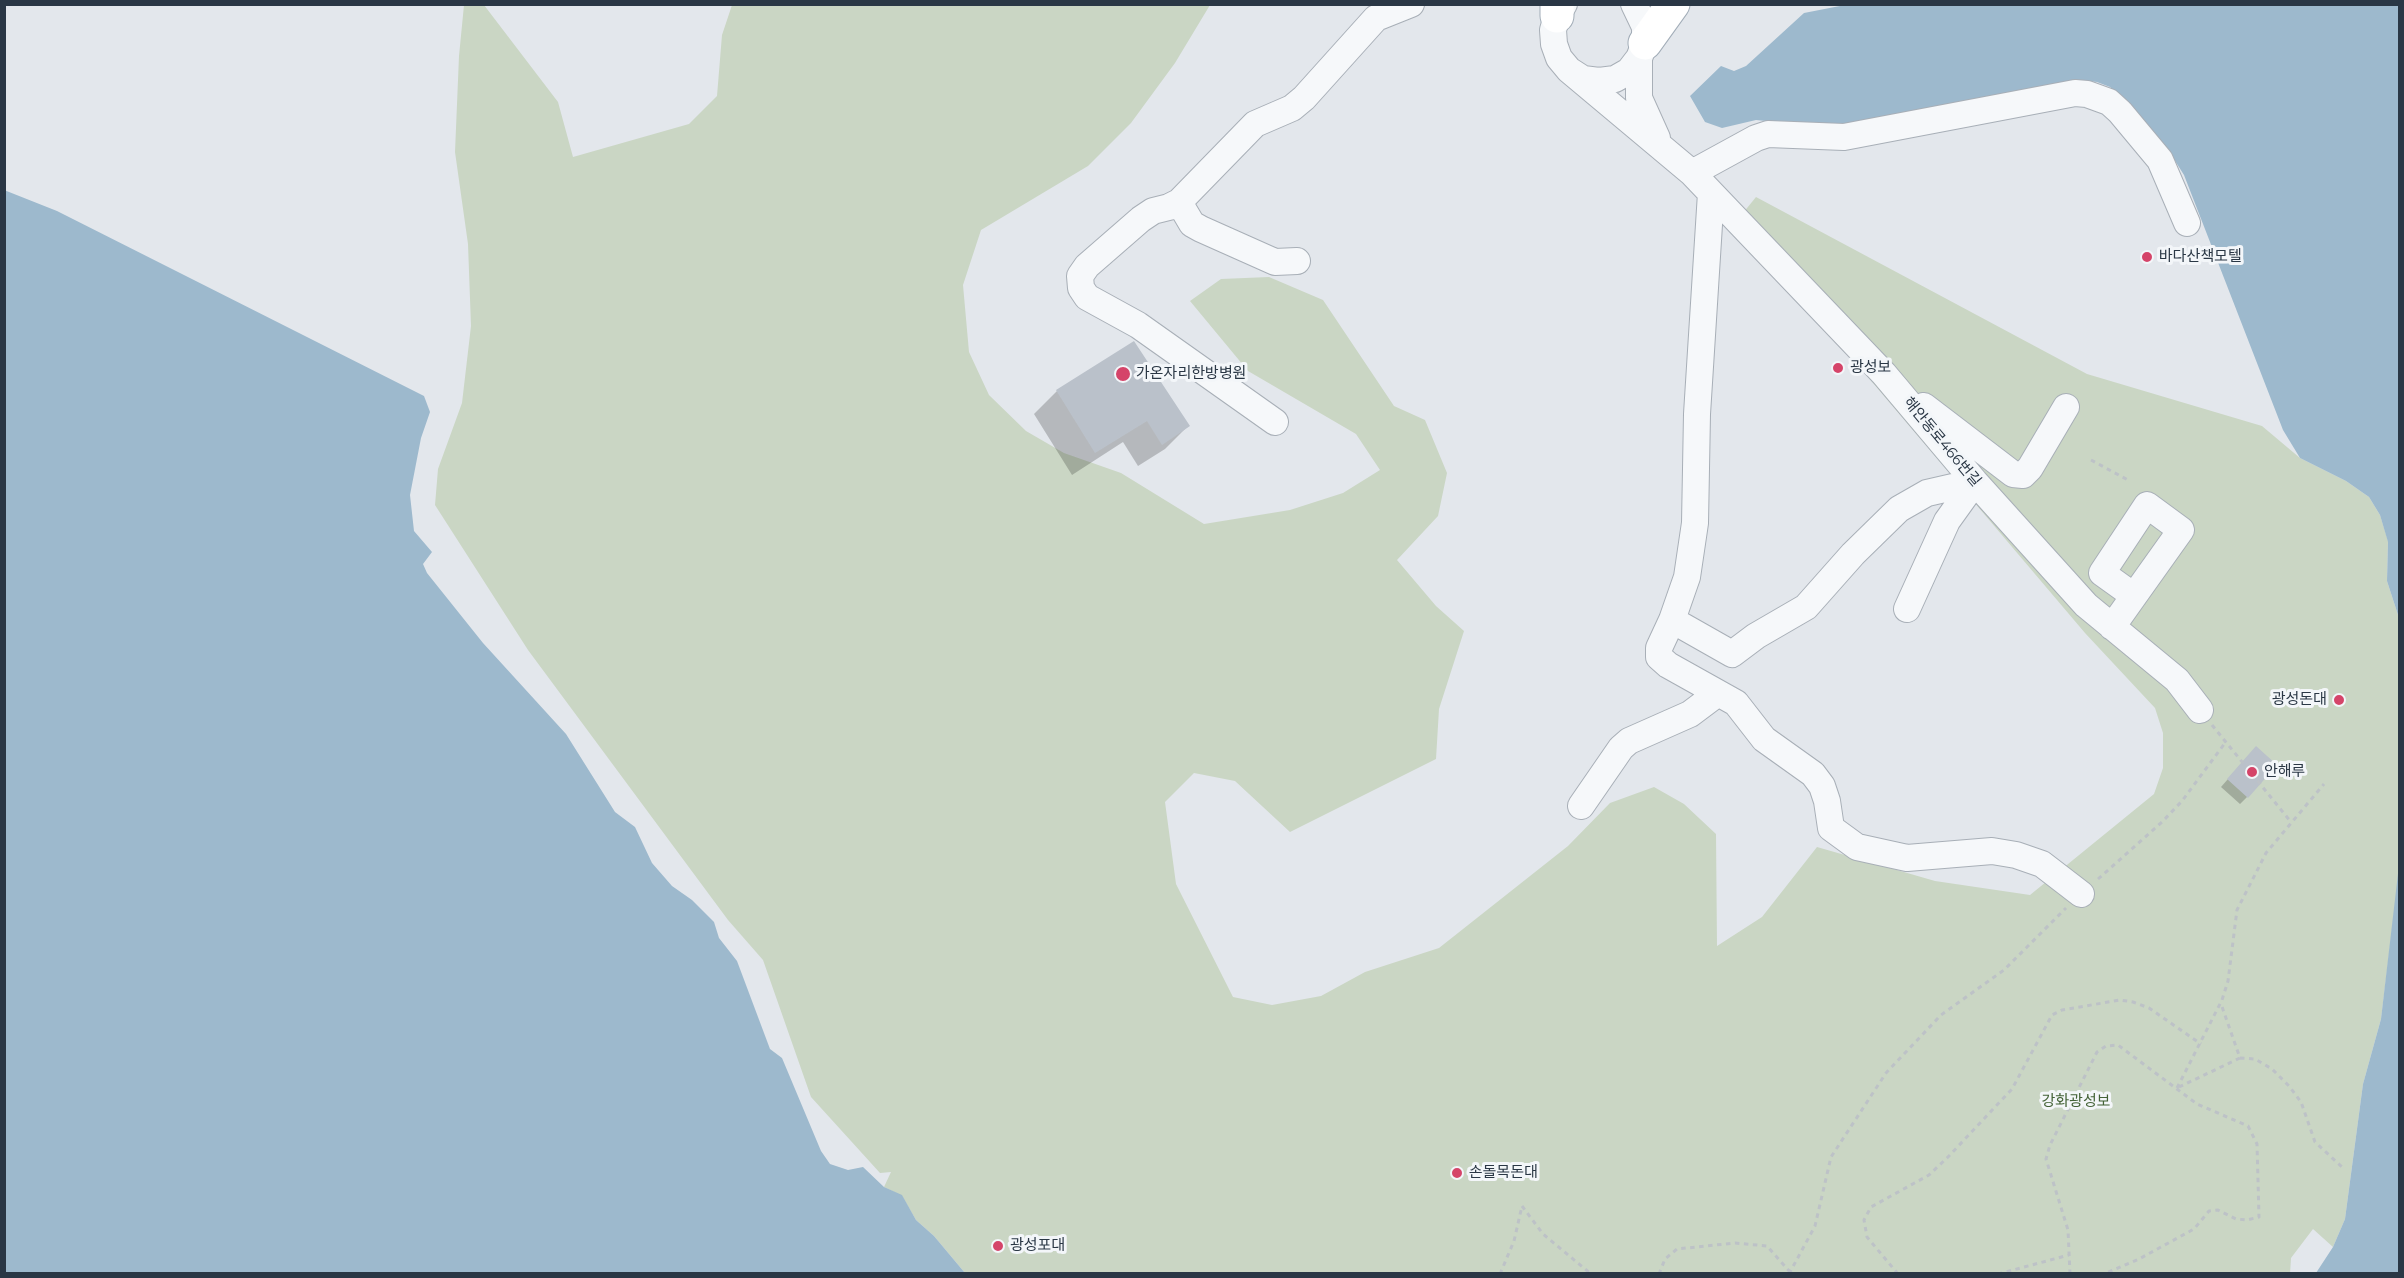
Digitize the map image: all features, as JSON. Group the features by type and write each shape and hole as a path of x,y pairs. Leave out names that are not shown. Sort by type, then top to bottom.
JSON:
{"main road":[{"path":"1642,51 1673,4"}],"street":[{"path":"1275,422 1138,326 1087,297 1081,288 1080,276 1087,266 1153,211 1179,202 1254,124 1292,108 1304,98 1376,18 1411,4"},
{"path":"1634,4 1645,27 1638,98 1661,146"},
{"path":"1559,8 1553,30 1554,44 1559,58 1569,70 1583,79 1599,81 1615,79 1629,71 1642,51"},
{"name":"해안동로466번길","path":"1569,70 1692,173 1884,374 1975,482 2086,605 2177,680 2200,710"},
{"path":"1692,173 1756,138 1768,134 1844,137 2074,93 2087,94 2109,102 2160,160 2187,223"},
{"path":"1711,193 1697,414 1695,524 1687,577 1672,620 1659,648 1659,657 1668,665 1736,703 1764,739 1813,774 1827,801 1831,828 1857,847 1907,858 1992,851 2016,855 2042,864 2080,894"},
{"path":"1179,202 1192,224 1275,262 1297,261"},
{"path":"1884,374 2013,474 2023,475 2030,468 2066,407"},
{"path":"1672,620 1732,654 1756,636 1806,607 1853,554 1899,509 1927,493 1975,482"},
{"path":"1907,609 1947,521 1975,482"},
{"path":"2112,627 2134,596"},
{"path":"1581,806 1621,748 1629,741 1690,714 1718,693"}],"path":[{"path":"2091,460 2128,480"},
{"path":"2200,710 2291,822"},
{"path":"1659,1274 1665,1258 1677,1249 1734,1243 1767,1246 1790,1273 1815,1226 1831,1157 1886,1073 1941,1015 2004,970 2080,894 2162,822 2182,801 2225,743"},
{"path":"2177,1088 2221,1004 2228,981 2237,910 2266,852 2324,784"},
{"path":"1898,1274 1867,1237 1864,1220 1871,1207 1929,1175 1948,1157 2012,1089 2052,1015 2062,1010 2120,1000 2133,1002 2149,1008 2201,1044"},
{"path":"2221,1004 2240,1058"},
{"path":"2070,1274 2068,1230 2046,1159 2049,1145 2097,1052 2106,1046 2118,1045 2197,1104 2248,1126 2257,1144 2259,1217 2247,1220 2236,1219 2218,1210 2209,1211 2194,1229 2139,1259 2104,1274"},
{"path":"2177,1088 2240,1058 2255,1059 2272,1069 2289,1086 2301,1102 2315,1142 2343,1168"},
{"path":"1500,1274 1514,1240 1522,1206 1543,1234 1591,1274"},
{"path":"1998,1274 2069,1255"}],"green space":[{"name":"강화광성보","path":"464,5 484,5 558,102 573,157 689,124 717,96 722,35 732,5 1210,5 1175,63 1131,123 1088,166 981,230 963,285 969,352 989,395 1026,431 1064,453 1121,473 1204,524 1290,510 1343,493 1380,470 1356,434 1248,371 1190,301 1221,279 1269,277 1323,300 1394,406 1425,420 1447,473 1438,516 1397,560 1436,606 1464,631 1439,709 1436,759 1290,832 1235,781 1194,773 1165,802 1176,884 1233,997 1272,1005 1321,996 1365,972 1439,948 1568,846 1610,803 1654,787 1684,804 1716,834 1717,946 1762,917 1817,847 1935,881 2030,895 2154,794 2163,768 2163,733 2155,708 2085,633 1856,363 1730,229 1756,197 2087,374 2262,426 2300,458 2346,481 2369,497 2380,515 2388,541 2387,581 2399,618 2400,865 2381,1019 2363,1084 2345,1219 2333,1247 2313,1229 2291,1258 2290,1274 965,1273 934,1236 916,1220 902,1196 884,1187 891,1172 880,1173 811,1097 763,960 728,920 528,650 435,505 438,469 462,403 471,326 468,244 455,152 459,56"}],"water":[{"path":"1845,5 2399,5 2399,618 2387,581 2388,542 2380,515 2369,497 2346,481 2300,458 2283,430 2184,175 2172,156 2125,100 2110,87 2097,82 2081,80 1853,124 1824,127 1756,120 1722,128 1705,122 1690,96 1721,66 1734,71 1746,66 1804,13"},
{"path":"4,190 57,211 424,396 430,412 421,438 410,495 414,531 432,552 423,564 427,573 483,643 566,734 615,812 635,827 652,863 672,886 692,900 714,922 719,938 737,961 770,1049 782,1058 821,1151 830,1164 848,1170 863,1167 884,1187 902,1195 916,1220 934,1236 965,1273 5,1273"},
{"path":"2399,865 2399,1273 2316,1273 2333,1247 2345,1219 2363,1084 2381,1019"}],"building":[{"name":"가온자리한방병원","path":"1134,341 1190,426 1162,445 1147,421 1095,453 1056,390"},
{"name":"안해루","path":"2256,746 2277,765 2248,798 2227,779"}],"place":[{"name":"바다산책모텔","path":"2147,257"},
{"name":"광성보","path":"1838,368"},
{"name":"가온자리한방병원","path":"1123,374"},
{"name":"광성돈대","path":"2339,700"},
{"name":"안해루","path":"2252,772"},
{"name":"손돌목돈대","path":"1457,1173"},
{"name":"광성포대","path":"998,1246"}]}
